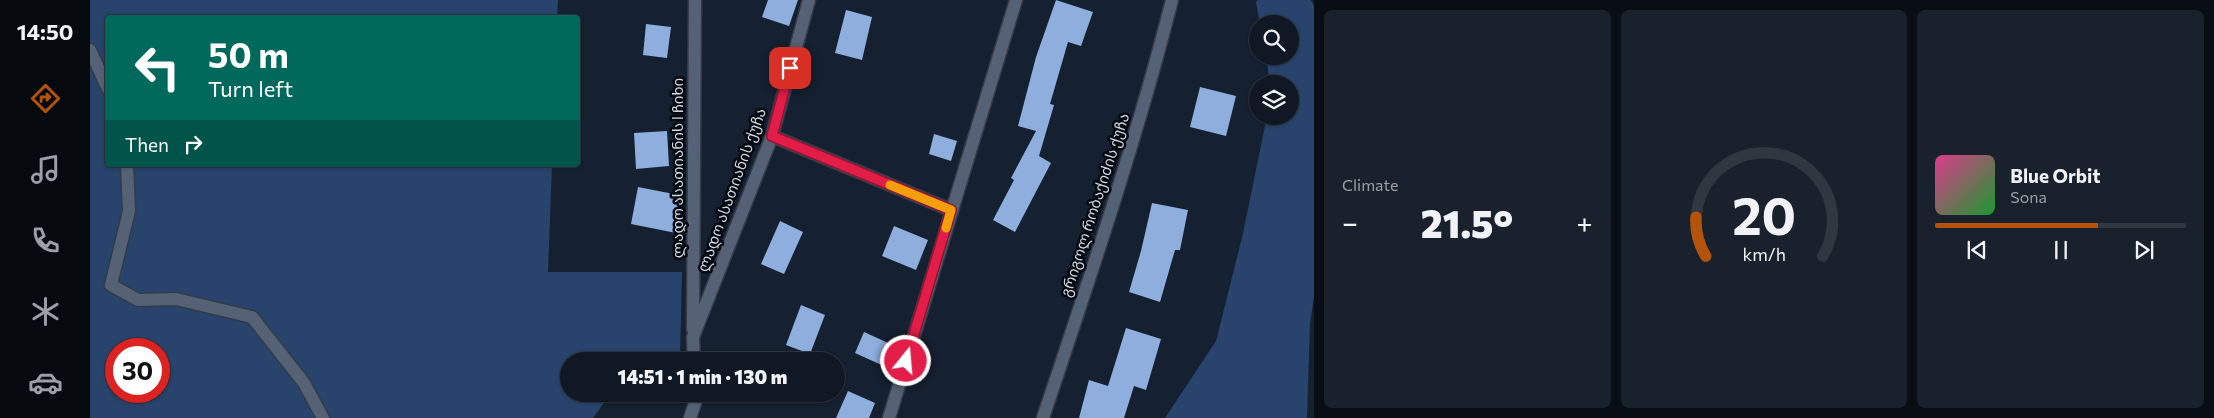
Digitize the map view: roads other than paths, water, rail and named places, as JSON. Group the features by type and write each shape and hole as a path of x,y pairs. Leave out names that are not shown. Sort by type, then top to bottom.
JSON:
{"street":[{"name":"ლადო ასათიანის I ჩიხი","path":"693,337 695,0"},
{"name":"ლადო ასათიანის ქუჩა","path":"694,352 693,337 772,136 809,0"},
{"path":"889,418 1016,0"},
{"name":"გრიგოლ რობაქიძის ქუჩა","path":"1043,418 1113,205 1152,78 1172,0"},
{"path":"90,50 105,82"},
{"path":"772,136 951,210"},
{"path":"127,167 129,211 111,285 138,300 176,299 252,317 304,383 322,418"},
{"path":"690,418 695,402"}]}
